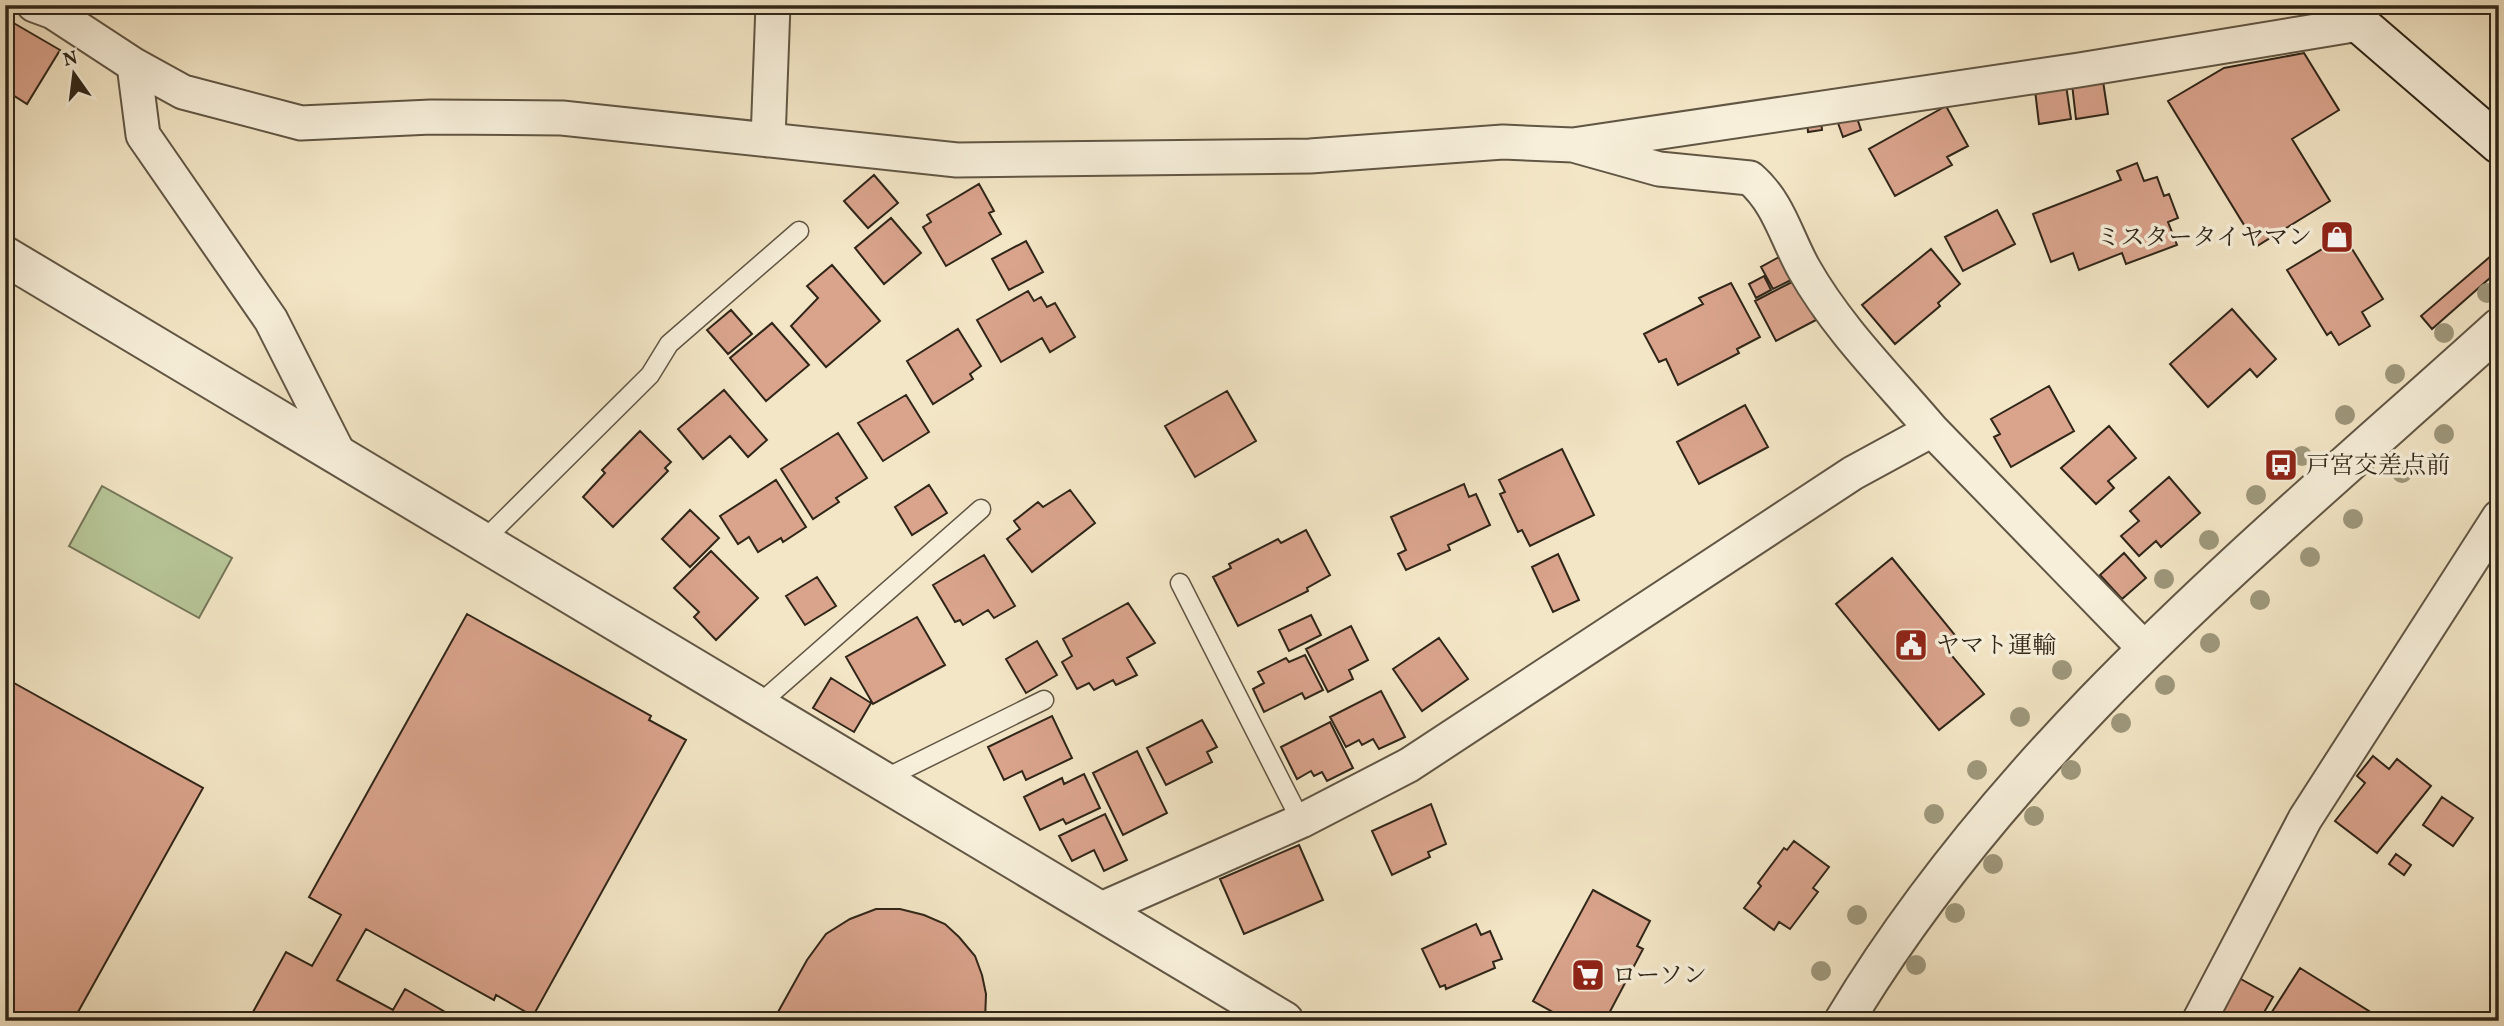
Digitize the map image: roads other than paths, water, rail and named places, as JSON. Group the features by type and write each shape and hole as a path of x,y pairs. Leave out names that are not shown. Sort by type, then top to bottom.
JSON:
{"street":[{"path":"34,5 53,12 134,65 183,92 301,123 431,117 562,118 957,160 1310,156 1503,142 1573,145 2080,71 2348,15 2499,144"},
{"path":"768,139 773,5"},
{"path":"134,65 143,135 271,320 342,460"},
{"path":"1573,145 1659,169 1750,178 1774,204 1804,269 1842,326 1932,430 2145,649"},
{"path":"5,256 1284,1021"},
{"path":"1844,1021 1871,976 1943,875 2008,794 2073,721 2145,649 2499,328"},
{"path":"1099,910 1301,821 1409,765 1853,473 1932,430"},
{"path":"2199,1021 2305,819 2499,517"}],"lane":[{"path":"482,542 650,375 669,344 799,231"},
{"path":"758,705 981,509"},
{"path":"1180,583 1301,821"},
{"path":"882,780 1044,701"}],"place":[{"name":"ミスタータイヤマン","path":"2337,237"},
{"name":"戸宮交差点前","path":"2281,465"},
{"name":"ヤマト運輸","path":"1911,645"},
{"name":"ローソン","path":"1588,975"}]}
